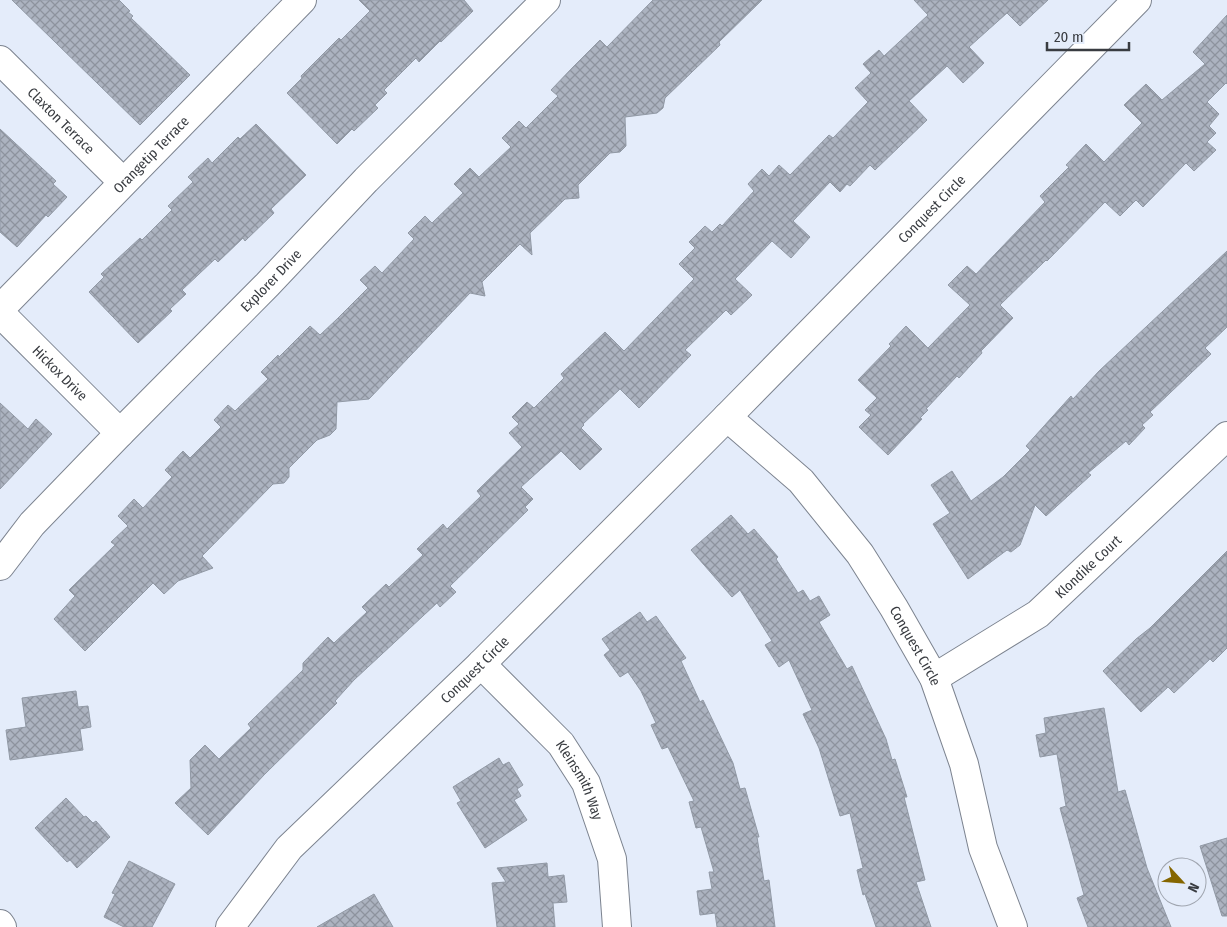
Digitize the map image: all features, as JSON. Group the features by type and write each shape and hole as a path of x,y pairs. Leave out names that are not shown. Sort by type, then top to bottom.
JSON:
{"street":[{"name":"Orangetip Terrace","path":"0,309 302,0"},
{"name":"Explorer Drive","path":"0,566 32,524 267,285 366,180 546,0"},
{"name":"Conquest Circle","path":"230,927 289,848 481,664 1137,0"},
{"name":"Claxton Terrace","path":"0,60 123,182"},
{"name":"Hickox Drive","path":"0,313 120,433"},
{"name":"Conquest Circle","path":"727,417 801,481 860,554 894,608 934,678 964,764 983,848 1013,927"},
{"name":"Klondike Court","path":"934,678 1038,614 1227,436"},
{"name":"Kleinsmith Way","path":"481,664 561,744 586,783 612,859 617,927"}],"building":[{"path":"12,0 119,0 130,11 128,12 133,16 131,18 190,75 140,125"},
{"path":"359,0 464,0 473,11 419,62 416,58 384,90 387,93 375,105 378,108 337,144 287,93 302,78 301,76 339,38 341,40 370,11"},
{"path":"653,0 762,0 719,42 720,45 665,98 663,108 657,113 625,117 626,146 620,152 610,153 578,185 579,198 565,199 530,233 532,255 520,244 482,282 485,296 470,293 369,399 337,402 336,429 330,435 317,440 289,468 289,477 284,483 273,484 202,556 213,568 178,581 164,594 153,583 85,651 54,619 75,596 69,590 115,545 111,542 128,526 118,516 134,499 143,508 172,477 165,470 183,451 190,458 221,427 214,420 228,405 235,411 268,379 261,372 278,355 279,357 310,326 320,335 337,319 368,288 360,280 375,266 382,273 414,239 408,233 425,216 432,223 463,193 454,184 470,168 479,177 511,147 502,138 519,121 526,128 558,96 551,90 573,67 600,40 607,47"},
{"path":"914,0 1048,0 1020,26 1007,13 969,47 984,63 963,83 947,66 909,101 927,120 875,170 870,165 850,186 847,184 840,192 830,182 793,221 810,237 791,258 772,241 735,279 752,295 731,315 726,310 685,350 691,355 639,408 620,389 583,424 581,428 602,449 580,470 561,451 521,487 533,499 525,507 528,510 450,586 456,592 440,607 437,603 354,680 335,701 337,703 264,775 208,835 175,803 191,788 190,760 205,745 219,759 251,728 248,724 303,670 303,663 328,637 334,643 367,612 362,607 386,584 389,587 423,555 417,549 443,524 447,529 481,496 477,491 522,447 509,433 519,424 512,417 527,402 534,408 564,378 561,374 605,332 624,351 694,279 679,264 695,248 689,242 705,226 712,232 720,224 722,226 754,191 748,184 762,169 769,176 779,165 790,175 829,135 833,138 868,102 855,88 871,73 863,64 879,50 884,56 928,15"},
{"path":"1227,15 1227,84 1207,102 1219,114 1209,126 1216,133 1207,142 1216,150 1194,171 1186,163 1143,207 1136,200 1120,216 1105,202 1047,261 1000,305 1013,318 981,351 982,353 959,378 957,376 926,409 928,410 920,418 922,419 888,455 859,427 871,415 865,410 877,398 858,380 891,346 889,344 906,326 928,348 970,305 948,285 967,266 976,274 1045,202 1040,196 1069,167 1066,165 1086,144 1104,162 1142,123 1124,105 1146,84 1162,100 1205,64 1193,52"},
{"path":"256,124 306,175 271,209 274,213 245,241 243,238 218,262 215,259 182,290 186,294 170,309 172,311 138,343 89,292 104,277 101,274 140,238 142,240 172,210 168,206 193,182 188,177 208,158 212,163 238,137 240,139"},
{"path":"0,129 56,181 53,184 67,197 48,217 46,215 17,247 0,232"},
{"path":"1227,251 1227,327 1205,348 1211,354 1150,412 1153,415 1142,425 1145,428 1129,445 1126,441 1088,473 1091,475 1046,516 1035,505 1020,545 1011,552 1007,550 968,579 933,524 950,513 931,485 952,471 971,501 1003,477 1030,450 1026,446 1071,396 1073,399 1099,371"},
{"path":"0,403 28,429 36,419 52,434 0,489"},
{"path":"731,515 748,534 754,529 778,557 776,559 798,593 803,590 810,601 819,596 830,615 819,622 847,669 852,666 886,739 892,760 895,759 907,797 904,797 925,880 916,882 931,927 876,927 865,894 863,895 857,870 863,868 850,813 840,816 819,748 803,714 812,710 789,660 779,667 765,645 772,641 740,590 732,597 691,550"},
{"path":"1227,551 1227,648 1213,662 1210,659 1174,693 1168,687 1141,712 1103,671 1150,628"},
{"path":"640,612 647,622 656,616 686,658 681,661 700,702 703,700 733,763 740,789 745,788 759,837 757,837 764,881 769,880 775,927 717,927 715,913 700,915 697,891 712,889 709,872 714,872 701,827 696,828 689,802 694,801 668,747 662,749 651,725 656,723 641,691 628,672 620,677 604,655 610,650 602,639"},
{"path":"76,691 78,707 88,706 91,727 80,729 83,750 10,760 6,730 26,727 22,698"},
{"path":"1104,708 1118,792 1125,790 1147,868 1157,893 1157,907 1163,907 1171,927 1088,927 1077,898 1084,895 1060,808 1066,806 1057,754 1040,757 1036,735 1046,733 1044,718"},
{"path":"499,758 503,765 509,762 523,785 517,789 521,796 514,800 527,820 485,848 457,803 461,801 453,787"},
{"path":"66,798 84,817 86,816 93,823 96,821 110,837 77,868 70,860 67,862 35,828"},
{"path":"1227,838 1227,916 1222,916 1207,868 1207,857 1203,857 1200,846"},
{"path":"129,861 175,884 152,927 124,927 104,917 115,894 112,893"},
{"path":"547,863 548,877 564,875 567,902 553,903 555,927 497,927 492,883 506,882 497,868"},
{"path":"374,894 393,927 317,927"}]}
